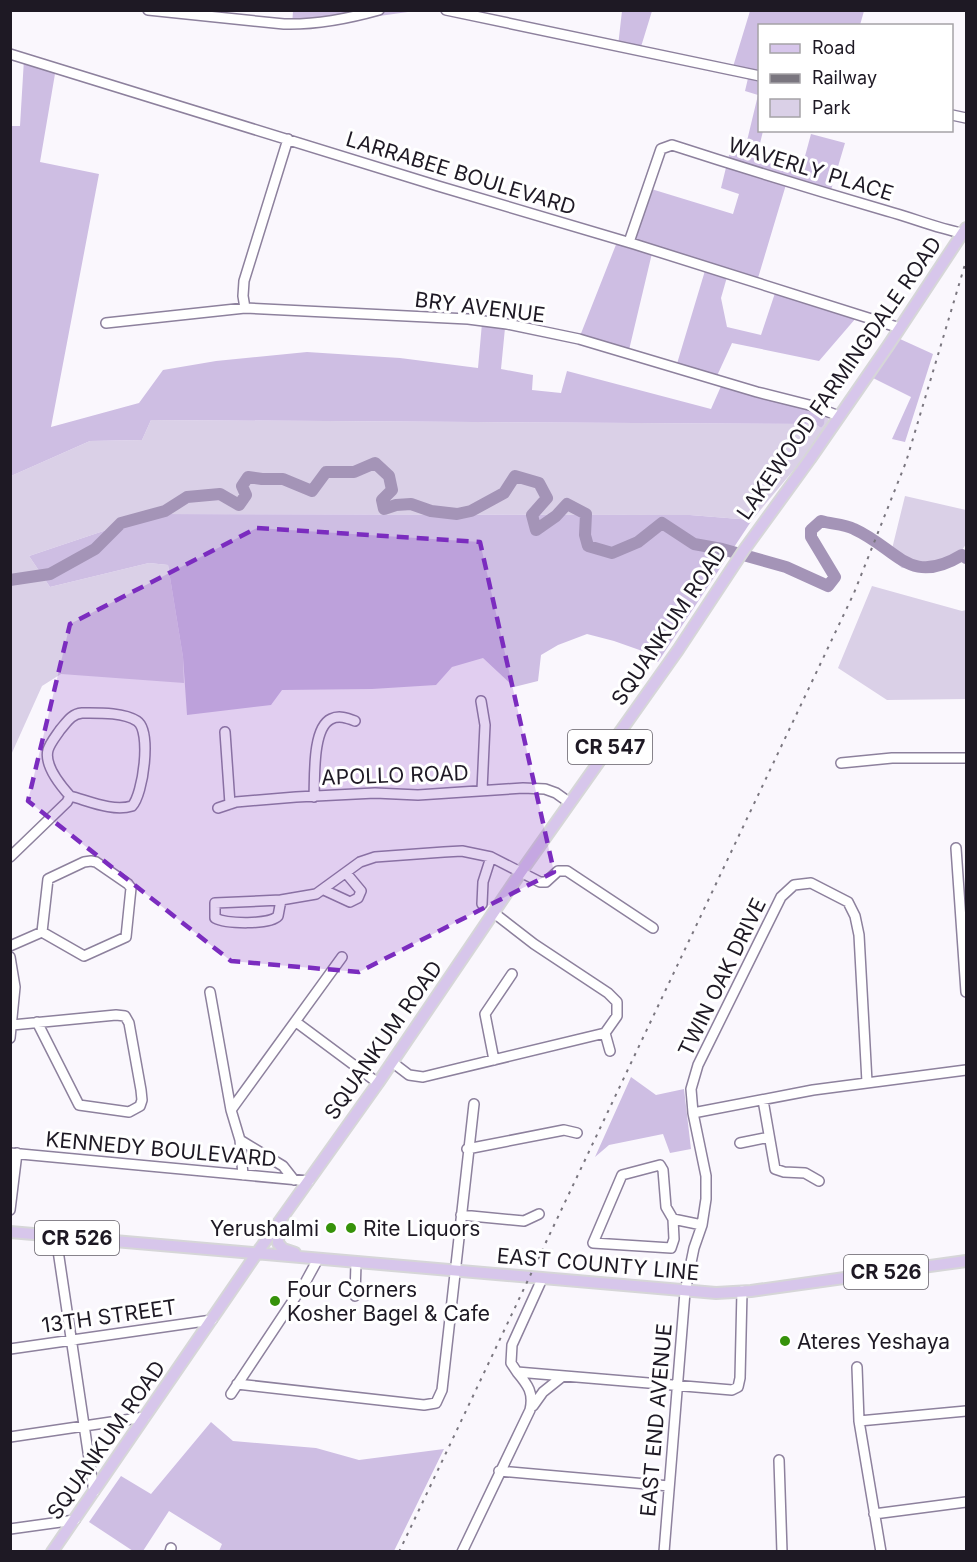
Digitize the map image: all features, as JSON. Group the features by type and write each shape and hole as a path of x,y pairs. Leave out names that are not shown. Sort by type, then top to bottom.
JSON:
{"main road":[{"name":"LAKEWOOD FARMINGDALE ROAD","path":"744,550 900,328 964,230"},
{"name":"SQUANKUM ROAD","path":"52,1551 257,1253 378,1083 521,872 678,650 744,550"},
{"path":"279,1222 278,1243 283,1249 293,1251 300,1257"},
{"name":"EAST COUNTY LINE","path":"10,1232 716,1293 742,1292 966,1261"}],"street":[{"path":"148,10 264,23 307,25 332,22 379,10"},
{"path":"446,10 758,76"},
{"name":"LARRABEE BOULEVARD","path":"10,54 629,242 900,328"},
{"path":"245,308 244,281 288,139"},
{"name":"WAVERLY PLACE","path":"629,242 661,149 672,145 939,228 964,230"},
{"name":"BRY AVENUE","path":"106,323 245,308 468,319 507,324 579,339 757,392 813,406 839,416"},
{"path":"482,701 485,725 482,790"},
{"path":"99,713 126,717 140,723 144,733 145,747 135,804 124,808 70,796 47,760 47,751 69,718 77,714 99,713"},
{"path":"314,797 317,748 324,724 332,718 342,717 355,721"},
{"path":"225,732 230,804"},
{"path":"841,763 892,758 966,758"},
{"name":"APOLLO ROAD","path":"218,808 230,804 375,793 418,795 482,790 545,789 556,793 570,803"},
{"path":"10,857 67,802 70,796"},
{"path":"956,848 966,992"},
{"path":"281,900 278,916 271,921 229,922 215,918 215,903 281,900 316,894 360,862 375,857 462,852 491,857 543,883 558,871 567,871 653,928"},
{"path":"482,904 483,882 491,857"},
{"path":"91,861 96,862 131,888 126,937 84,956 42,932 46,882 52,875 91,861"},
{"path":"324,890 350,902 358,898 361,891 346,873"},
{"name":"TWIN OAK DRIVE","path":"685,1292 694,1248 702,1225 706,1199 706,1176 693,1113 691,1089 698,1065 781,897 794,885 810,883 848,902 855,916 859,935 867,1082"},
{"path":"392,1062 409,1075 423,1077 605,1033 617,1016 617,1002 608,993 534,945 494,913"},
{"path":"10,946 42,932"},
{"path":"10,957 15,987 10,1038"},
{"path":"231,1110 342,957"},
{"path":"494,1060 485,1014 512,974"},
{"path":"210,992 231,1110 240,1140 243,1175"},
{"path":"12,1025 37,1022 116,1015 125,1016 129,1023 141,1090 140,1106 129,1112 79,1106 37,1022"},
{"path":"296,1022 378,1083"},
{"path":"605,1033 610,1051"},
{"path":"693,1113 867,1082 966,1070"},
{"path":"763,1100 775,1169 784,1172 806,1173 819,1181"},
{"path":"237,1384 424,1405 436,1403 442,1390 467,1149 474,1104"},
{"path":"467,1149 564,1130 577,1133"},
{"path":"740,1143 769,1137"},
{"path":"240,1140 283,1166 294,1180"},
{"path":"10,1210 14,1153"},
{"name":"KENNEDY BOULEVARD","path":"14,1153 309,1181"},
{"path":"673,1219 674,1239 671,1248 593,1243 622,1175 660,1165 663,1170 666,1207 673,1219 702,1225"},
{"path":"461,1215 524,1221 539,1214"},
{"path":"56,1237 94,1492"},
{"path":"231,1394 306,1281 318,1259"},
{"path":"356,1263 356,1296"},
{"path":"530,1410 532,1399 529,1386 517,1372 511,1360 512,1345 542,1279"},
{"name":"EAST END AVENUE","path":"664,1551 685,1292"},
{"path":"517,1372 735,1390 740,1378 741,1365 742,1292"},
{"name":"13TH STREET","path":"10,1349 212,1320"},
{"path":"857,1367 859,1421 881,1551"},
{"path":"462,1551 530,1410 543,1392 563,1376"},
{"path":"859,1421 966,1411"},
{"path":"10,1437 145,1417"},
{"path":"779,1460 782,1551"},
{"path":"499,1472 669,1486"},
{"path":"874,1514 966,1502"},
{"path":"10,1528 75,1520"}],"highlighted area":[{"path":"257,528 480,542 554,872 359,972 231,961 28,801 70,624"}],"green space":[{"path":"825,414 829,422 803,459 752,520 690,515 154,514 29,556 50,587 149,563 168,565 183,657 184,683 61,674 42,686 11,755 11,476 90,441 142,440 151,420 815,424 821,428"},
{"path":"905,496 966,510 966,544 955,561 902,568 890,557"},
{"path":"872,586 962,611 966,610 966,699 887,700 838,668"}],"shaded area":[{"path":"293,11 415,11 292,26"},
{"path":"622,11 652,11 640,50 618,46"},
{"path":"750,11 864,11 860,24 758,24 758,95 745,91 749,74 732,70"},
{"path":"24,59 56,68 40,162 99,174 51,427 139,403 163,370 216,361 307,352 400,358 478,368 482,323 505,328 501,369 533,375 532,390 561,393 567,371 711,409 722,384 812,408 825,414 824,424 821,428 815,424 151,420 142,440 90,441 11,476 10,126 20,126"},
{"path":"758,95 758,132 763,132 756,160 801,171 811,134 845,143 831,190 788,178 758,278 729,270 721,298 727,327 761,335 777,287 862,311 819,361 732,343 716,378 676,367 707,264 653,249 629,350 580,336 619,237 631,240 648,188 733,214 739,194 721,188 732,143 746,145"},
{"path":"900,339 933,354 905,442 892,439 911,397 873,378"},
{"path":"154,514 690,515 752,520 658,662 648,653 587,634 558,645 541,655 538,681 514,687 483,658 452,667 436,685 372,689 282,690 271,705 187,715 183,657 168,565 149,563 50,587 29,556"},
{"path":"631,1077 656,1095 684,1089 691,1149 670,1153 663,1134 609,1145 595,1157"},
{"path":"211,1422 233,1441 316,1448 359,1460 444,1449 394,1551 219,1551 222,1544 169,1511 143,1551 133,1551 89,1522 121,1476 151,1494"}],"waterway":[{"path":"10,580 50,574 95,549 121,523 165,511 187,497 220,494 239,505 246,495 242,486 248,477 283,479 312,491 326,472 354,472 375,463 389,476 392,490 382,500 384,509 411,504 431,511 457,514 471,511 504,493 515,476 539,483 547,498 532,515 536,530 556,516 567,504 586,514 585,535 588,546 612,553 638,542 662,523 694,544 722,549 786,567 828,586 835,577 811,537 811,530 821,521 854,529 905,562 916,566 929,567 944,564 962,555 966,558"}],"railway":[{"path":"399,1552 854,593 906,462 966,261"}],"place":[{"name":"Yerushalmi","path":"331,1228"},
{"name":"Rite Liquors","path":"351,1228"},
{"name":"Four Corners Kosher Bagel & Cafe","path":"275,1301"},
{"name":"Ateres Yeshaya","path":"785,1341"}]}
